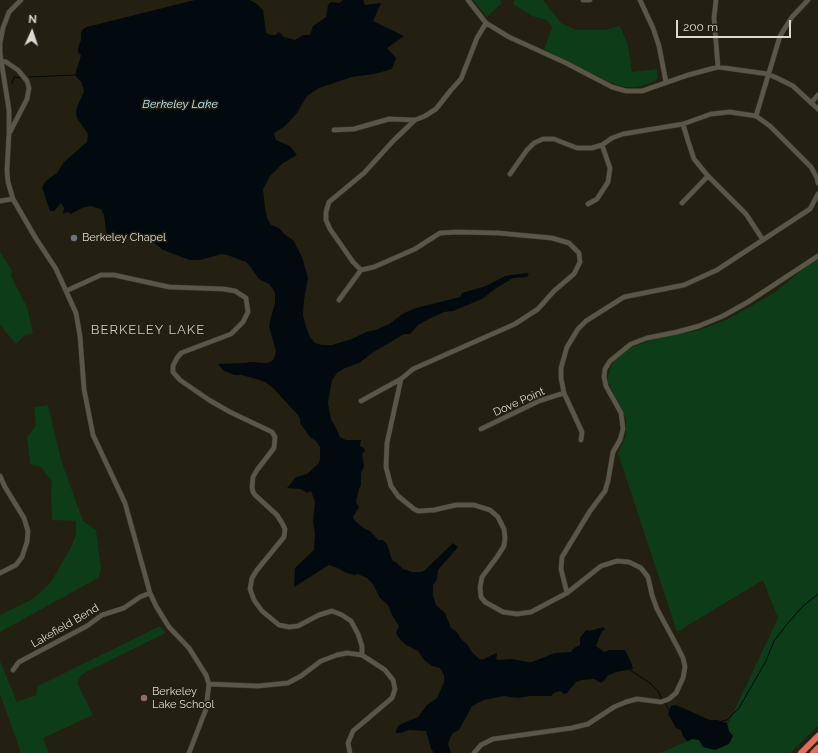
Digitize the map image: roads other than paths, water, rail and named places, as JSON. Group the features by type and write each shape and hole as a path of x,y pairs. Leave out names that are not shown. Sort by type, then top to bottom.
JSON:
{"highway":[{"path":"801,753 818,736"},
{"path":"813,753 818,748"}],"street":[{"path":"21,0 9,12 4,23 0,43 8,99 8,182 13,199 56,269 76,313 80,336 85,395 93,435 125,503 150,593 161,616 175,634 189,648 202,668 208,684 206,709 189,753"},
{"path":"468,0 486,23 509,37 566,63 612,87 626,91 642,91 666,82 718,67 768,74 793,86 818,109"},
{"path":"583,0 590,0"},
{"path":"640,0 653,28 659,46 666,82"},
{"path":"716,0 714,18 718,67"},
{"path":"756,116 780,36 792,17 808,0"},
{"path":"361,270 330,229 326,220 327,204 364,173 394,140 415,120 425,116 436,108 461,80 477,38 486,23"},
{"path":"2,61 18,70 27,81 29,88 27,99 9,133"},
{"path":"811,103 818,95"},
{"path":"510,174 526,150 534,143 543,139 554,139 577,148 592,148 602,145 612,138 627,134 684,124 711,114 730,112 756,116 775,130 806,160 817,178 818,183"},
{"path":"334,130 354,129 389,119 415,120"},
{"path":"684,124 692,155 708,176 746,214 763,240"},
{"path":"588,204 597,199 608,182 610,168 602,145"},
{"path":"682,203 708,176"},
{"path":"581,440 582,432 564,394 561,378 563,359 567,347 572,338 586,321 624,297 674,287 701,278 717,270 810,209 818,194"},
{"path":"0,201 13,199"},
{"path":"339,300 361,270 374,267 415,249 440,233 498,233 552,238 569,243 579,253 580,262 574,274 554,291 538,309 508,327 413,369 401,379 361,401"},
{"path":"566,593 561,569 562,557 590,511 605,491 613,452 620,440 622,429 621,413 606,386 604,378 605,369 610,361 631,344 647,338 699,326 723,316 748,302 818,256"},
{"path":"66,291 101,275 114,275 169,287 224,289 235,291 246,298 248,312 243,322 231,334 181,353 173,366 173,372 180,380 209,400 272,432 275,437 274,448 253,477 252,487 255,496 277,515 284,529 284,537 256,570 252,578 250,589 254,600 262,611 279,625 289,627 298,626 319,615 332,611 342,615 351,621 358,634 362,646 362,655"},
{"path":"401,379 387,443 386,467 391,486 398,496 418,511 434,510 456,505 474,505 490,510 498,517 504,529 504,546 482,577 480,592 481,597 485,602 503,612 518,614 531,612 566,593 601,566 617,560 629,562 641,568 648,577 652,595 683,658 685,667 683,678 676,693 669,699 660,702 637,699 626,702 614,707 588,724 493,739 481,745 474,753"},
{"name":"Dove Point","path":"482,429 539,401 564,394"},
{"path":"0,476 24,518 28,531 28,542 22,558 16,565 0,573"},
{"name":"Lakefield Bend","path":"13,670 19,662 87,626 102,615 127,606 140,597 150,593"},
{"path":"208,684 258,686 288,683 301,676 321,661 337,655 348,653 362,655 385,670 393,680 395,689 392,698 353,731 348,743 350,753"}],"water":[{"name":"Berkeley Lake","path":"195,0 250,0 263,10 266,33 276,35 279,32 284,37 295,40 303,35 310,35 313,26 326,17 328,5 331,2 339,3 343,0 363,0 365,5 381,3 373,21 404,36 387,48 396,58 392,69 374,74 352,77 319,88 307,96 297,113 284,127 274,133 276,140 290,146 297,155 283,163 270,176 263,189 265,208 267,218 271,225 279,228 284,234 293,240 302,257 308,278 303,315 310,337 315,343 332,345 352,339 366,332 376,330 389,324 404,313 416,308 460,297 462,293 486,286 505,276 529,274 527,277 513,278 482,299 453,311 444,312 429,319 418,325 410,334 404,334 372,353 359,363 345,368 337,373 332,380 328,403 331,420 340,437 346,440 361,440 360,446 364,448 365,451 362,454 364,466 361,473 361,486 356,502 359,507 353,517 355,521 370,531 378,540 383,540 387,544 392,560 403,569 412,572 424,571 453,543 458,547 438,570 437,579 433,585 433,596 436,605 445,613 451,628 456,631 462,640 468,645 470,650 479,659 484,659 496,653 496,659 499,660 512,659 532,662 555,653 571,652 574,648 580,645 580,638 586,630 590,631 603,627 605,629 601,633 596,646 604,652 610,650 625,650 633,669 616,672 607,676 601,683 594,679 576,682 567,693 564,694 560,691 551,696 530,696 518,698 504,696 484,700 472,706 459,730 453,733 448,744 451,753 434,753 431,749 426,731 409,730 396,733 396,730 401,724 418,717 427,705 437,698 444,682 444,675 440,668 432,666 423,659 418,651 406,645 398,637 396,633 399,626 388,605 380,598 373,584 367,578 358,574 354,575 344,572 329,565 294,587 295,568 314,550 315,534 313,520 315,502 311,491 307,493 301,489 287,488 296,477 307,474 319,463 320,447 316,441 310,437 300,423 298,415 273,388 265,382 224,371 218,364 250,362 266,363 274,359 276,351 269,326 275,303 275,293 273,289 269,284 259,279 246,262 230,256 222,254 200,260 190,260 163,250 151,240 140,238 136,235 113,238 109,236 106,231 104,215 101,209 91,206 82,208 71,214 68,212 63,214 64,208 61,203 54,211 50,211 42,187 46,181 57,173 64,162 87,142 88,134 77,118 76,113 84,90 81,82 75,75 81,55 78,52 78,47 83,29"},
{"path":"676,705 710,720 717,720 727,723 729,731 733,736 729,744 715,750 703,747 699,740 692,739 687,741 681,730 676,728 668,714 671,706"}],"waterway":[{"path":"29,77 75,75"},
{"path":"12,84 14,77 21,78"},
{"path":"722,721 727,720 739,708 766,661 774,641 802,607 818,594"},
{"path":"630,670 650,683 658,691 662,700"},
{"path":"664,702 669,710"}],"place":[{"name":"Berkeley Chapel","path":"74,238"},
{"name":"Berkeley Lake School","path":"144,698"}],"district":[{"name":"BERKELEY LAKE","path":"148,330"}]}
